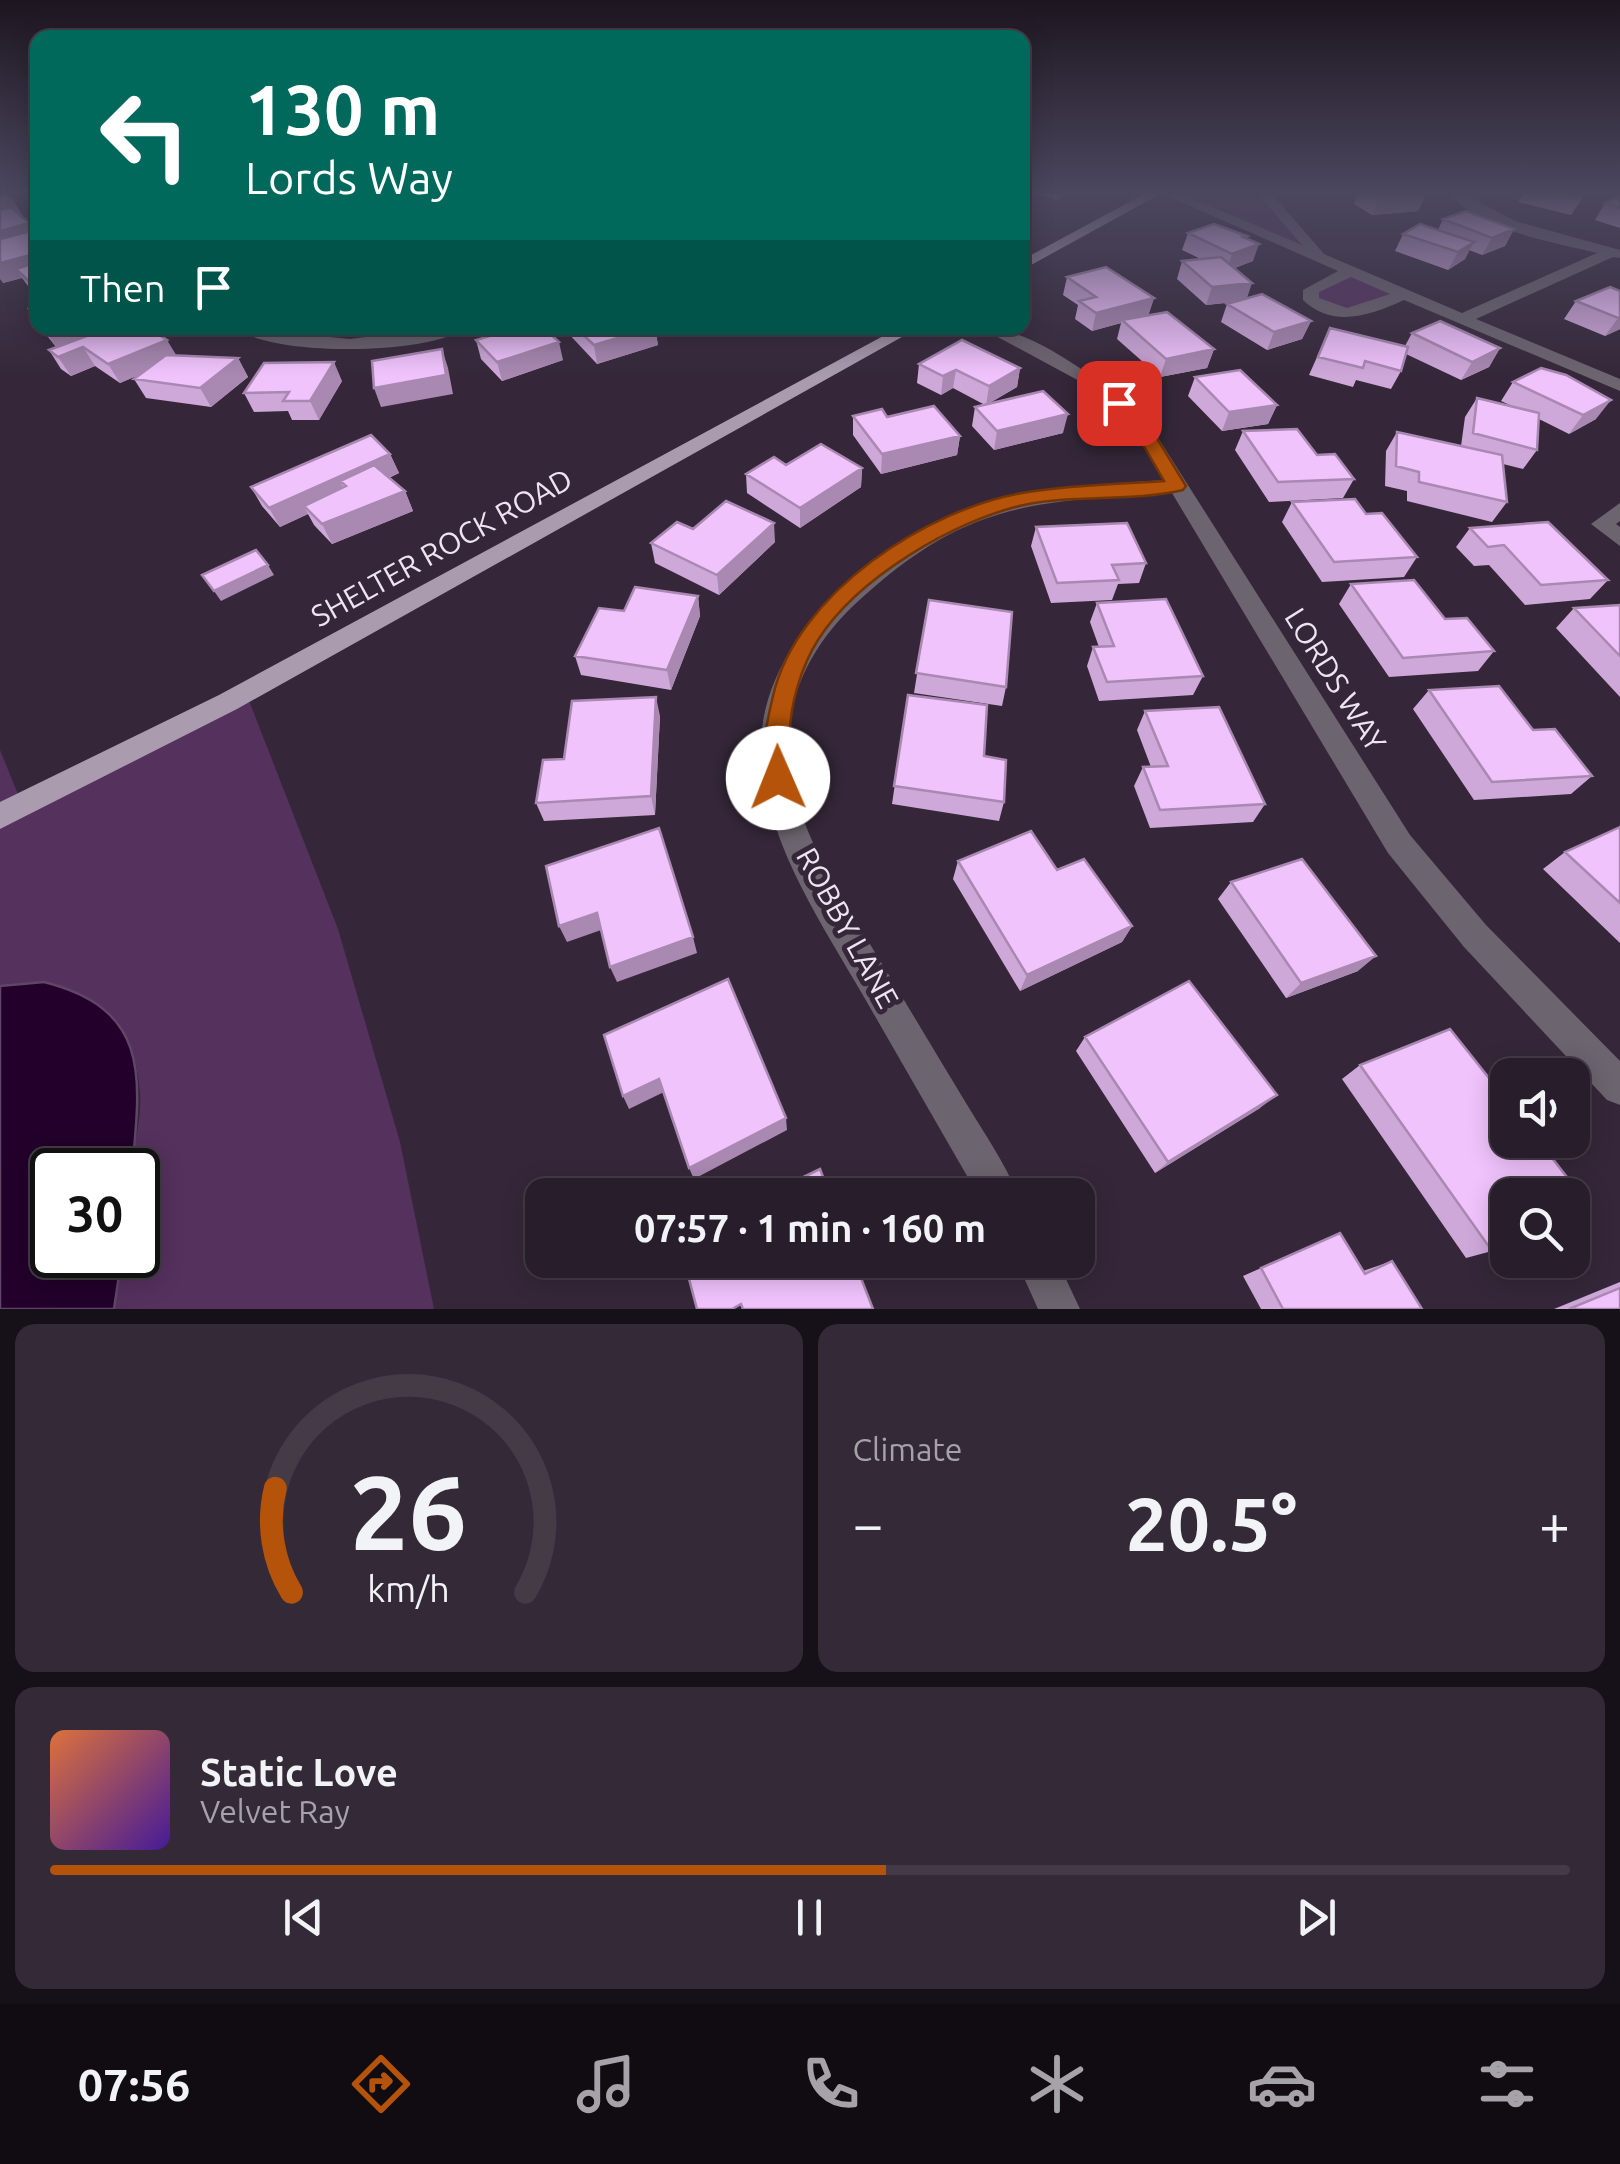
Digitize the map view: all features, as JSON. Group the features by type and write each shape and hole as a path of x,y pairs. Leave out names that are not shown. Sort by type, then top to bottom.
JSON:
{"main road":[{"name":"SHELTER ROCK ROAD","path":"0,816 228,702 897,335"}],"street":[{"path":"1464,318 1611,255"},
{"path":"1320,256 1620,386"},
{"path":"1353,270 1311,290 1311,300 1332,312 1351,314 1405,292"},
{"path":"262,335 321,344 360,344 415,335"},
{"name":"LORDS WAY","path":"1005,335 1037,348 1119,403 1141,426 1399,844 1474,936 1620,1086"},
{"name":"ROBBY LANE","path":"989,1178 844,930 798,839 778,778 777,728 788,682 808,636 844,596 925,536 966,515 1026,498 1177,486"},
{"path":"1620,510 1602,524 1620,538"},
{"path":"1044,1278 1059,1309"}],"shaded area":[{"path":"1353,270 1405,293 1341,313 1309,292"},
{"path":"246,693 338,929 400,1142 434,1309 114,1309 119,1278 160,1278 160,1148 135,1148 140,1092 135,1062 114,1018 78,993 55,987 0,986 0,750 22,804"},
{"path":"44,982 79,994 104,1010 121,1029 132,1051 137,1105 134,1148 30,1148 30,1278 119,1278 114,1309 0,1309 0,986"}],"building":[{"path":"0,255 30,255 30,255 0,263"},
{"path":"1221,257 1252,283 1212,287 1182,261"},
{"path":"30,265 30,282 16,269"},
{"path":"1106,267 1154,298 1096,313 1079,301 1096,297 1067,277"},
{"path":"1610,287 1620,291 1618,318 1576,301"},
{"path":"1262,294 1311,321 1274,332 1227,304"},
{"path":"1167,312 1214,349 1166,359 1122,320"},
{"path":"1440,321 1500,348 1472,362 1412,333"},
{"path":"1330,328 1408,347 1401,371 1365,361 1363,368 1318,357"},
{"path":"89,335 159,335 167,340 108,364 83,347 58,357 49,350"},
{"path":"493,335 552,335 559,342 497,362 476,340"},
{"path":"583,335 628,335 594,345"},
{"path":"962,340 1020,368 989,386 956,370 943,376 919,364"},
{"path":"442,349 446,375 374,388 372,361"},
{"path":"166,355 238,358 200,388 134,379"},
{"path":"334,362 310,401 283,401 289,392 244,393 264,363"},
{"path":"1541,368 1566,375 1611,400 1583,415 1513,382"},
{"path":"1240,370 1277,405 1229,412 1195,377"},
{"path":"1043,391 1068,414 997,431 975,407"},
{"path":"1477,398 1539,413 1537,450 1473,433"},
{"path":"934,406 960,436 882,454 853,416 882,409 887,417"},
{"path":"1297,429 1317,455 1335,454 1354,479 1278,482 1243,431"},
{"path":"1397,432 1502,455 1507,502 1419,482 1419,472 1396,466"},
{"path":"371,435 390,454 269,508 251,487"},
{"path":"821,444 862,468 800,508 746,474 774,457 786,465"},
{"path":"374,465 405,491 322,524 304,506 346,486 340,481"},
{"path":"1355,499 1366,514 1382,513 1417,557 1334,562 1292,502"},
{"path":"726,501 774,523 717,575 651,543 677,522 693,529"},
{"path":"1548,522 1608,580 1541,585 1504,545 1488,547 1470,528"},
{"path":"1127,523 1146,563 1112,565 1119,580 1057,583 1036,527"},
{"path":"256,550 268,565 214,591 202,575"},
{"path":"1414,580 1445,619 1467,618 1494,651 1403,658 1351,584"},
{"path":"635,587 698,596 667,670 575,656 599,608 624,611"},
{"path":"1166,599 1203,676 1107,682 1093,647 1114,646 1097,603"},
{"path":"929,600 1012,612 1006,687 916,673"},
{"path":"1620,605 1620,656 1574,608"},
{"path":"1499,686 1533,730 1555,729 1592,776 1492,782 1429,690"},
{"path":"908,695 987,705 984,756 1006,760 1004,802 894,786"},
{"path":"656,697 651,796 536,803 543,760 564,759 572,701"},
{"path":"1219,707 1265,804 1160,810 1143,767 1168,766 1145,711"},
{"path":"1620,827 1620,903 1565,852"},
{"path":"659,828 693,937 610,967 597,913 559,926 546,866"},
{"path":"1031,831 1057,870 1084,859 1132,926 1027,975 958,861"},
{"path":"1302,859 1376,956 1301,983 1231,882"},
{"path":"728,979 786,1118 689,1168 659,1079 623,1096 604,1035"},
{"path":"1189,981 1277,1095 1168,1162 1085,1037"},
{"path":"1450,1029 1490,1079 1490,1158 1552,1158 1568,1178 1490,1178 1490,1248 1360,1065"},
{"path":"820,1169 823,1178 801,1178"},
{"path":"1340,1233 1365,1274 1392,1261 1422,1309 1283,1309 1261,1268"},
{"path":"689,1278 861,1278 873,1309 743,1309 741,1304 732,1309 697,1309"},
{"path":"1620,1288 1620,1309 1569,1309"}],"route":[{"path":"778,778 777,728 788,682 808,636 844,596 925,536 966,515 1026,498 1177,486 1141,426 1119,403"}]}
